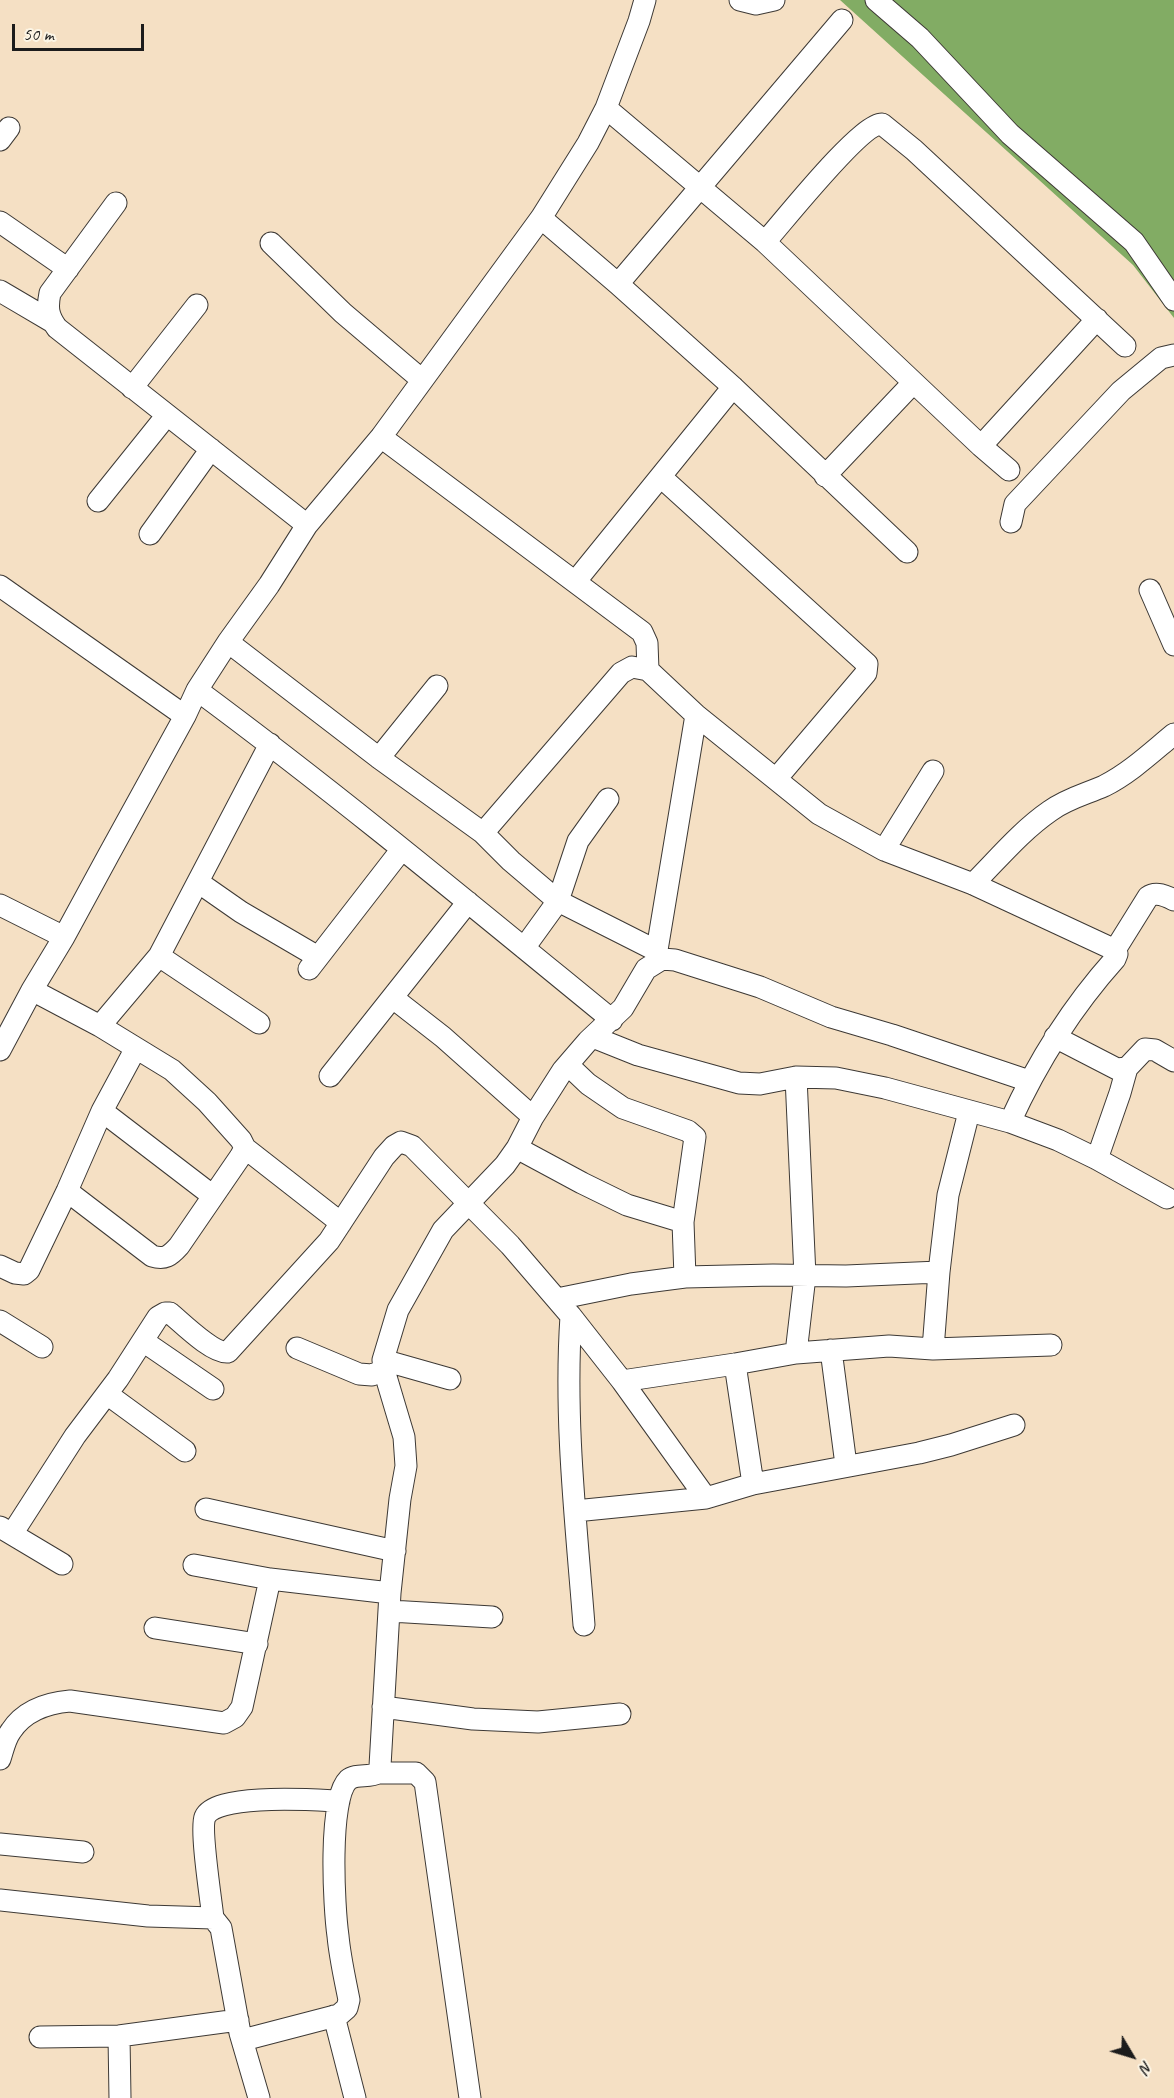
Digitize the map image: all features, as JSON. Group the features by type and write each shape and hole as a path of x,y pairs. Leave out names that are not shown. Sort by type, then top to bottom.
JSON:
{"street":[{"path":"0,1050 6,1025 32,990 64,937 197,690 228,642 269,585 307,525 381,437 541,218 588,143 606,108 645,0"},
{"path":"740,0 756,4 774,0"},
{"path":"876,0 920,38 1010,134 1134,242 1174,300"},
{"path":"618,284 842,20"},
{"path":"606,108 765,243 1009,470"},
{"path":"765,243 845,152 875,126 882,124 914,150 1125,346"},
{"path":"51,321 47,308 51,293 116,203"},
{"path":"541,218 733,387 907,552"},
{"path":"0,222 68,269"},
{"path":"271,243 343,313 422,380"},
{"path":"0,291 51,321 132,388 307,525"},
{"path":"132,388 197,305"},
{"path":"981,446 1097,319"},
{"path":"1011,522 1015,504 1121,391 1161,358 1174,355"},
{"path":"825,476 914,383"},
{"path":"575,582 733,387"},
{"path":"98,501 167,415"},
{"path":"381,437 642,632 647,643 648,670"},
{"path":"150,534 211,449"},
{"path":"661,477 867,664 866,673 776,779"},
{"path":"0,586 185,716"},
{"path":"1150,590 1174,645"},
{"path":"228,642 483,833 511,861 558,901 656,957 675,960 760,987 831,1017 1029,1081"},
{"path":"483,833 621,673 632,667 648,670 696,715 819,814 884,850 973,884 1115,950"},
{"path":"380,758 436,686"},
{"path":"197,690 270,744 612,1020"},
{"path":"378,1773 390,1602 400,1498 406,1466 404,1437 383,1365 398,1311 443,1230 505,1165 518,1148 533,1118 563,1070 623,1008 646,969 656,957 696,715"},
{"path":"973,884 1035,822 1052,809 1076,796 1105,785 1136,765 1174,734"},
{"path":"100,1026 159,957 270,744"},
{"path":"884,850 933,771"},
{"path":"524,948 558,901 578,841 608,799"},
{"path":"198,882 314,963 402,849"},
{"path":"1010,1122 1029,1081 1084,994 1115,959 1117,954 1115,950 1148,897 1158,894 1174,900"},
{"path":"330,1076 468,902"},
{"path":"0,905 64,937"},
{"path":"159,957 260,1023"},
{"path":"32,990 100,1026 172,1070 207,1102 241,1140 245,1148 341,1223"},
{"path":"393,998 443,1037 533,1118"},
{"path":"593,1037 638,1055 739,1083 760,1084 796,1077 836,1078 866,1083 1010,1122 1058,1140 1167,1198"},
{"path":"1056,1037 1117,1069 1127,1068"},
{"path":"0,1266 15,1273 24,1274 29,1270 102,1111 136,1048"},
{"path":"1097,1159 1127,1068 1145,1048 1155,1050 1174,1061"},
{"path":"568,1065 588,1084 623,1107 688,1131 695,1137 683,1222 684,1277"},
{"path":"796,1077 805,1276 796,1353"},
{"path":"102,1111 213,1196"},
{"path":"933,1349 948,1195 969,1112"},
{"path":"62,1564 6,1531 107,1394 158,1317 170,1313 213,1348 223,1353 228,1352 329,1241 384,1157 394,1146 402,1142 412,1146 510,1245 557,1299 622,1381 706,1497"},
{"path":"67,1191 152,1256 161,1258 172,1254 245,1148"},
{"path":"518,1148 627,1205 683,1222"},
{"path":"557,1299 631,1284 684,1277 939,1272"},
{"path":"571,1316 568,1357 570,1450 584,1625"},
{"path":"0,1321 42,1347"},
{"path":"143,1341 213,1389"},
{"path":"622,1381 796,1353 831,1350 889,1346 933,1349 1051,1345"},
{"path":"297,1348 359,1374 372,1375 383,1365"},
{"path":"831,1350 846,1465"},
{"path":"735,1364 753,1484"},
{"path":"383,1365 450,1379"},
{"path":"107,1394 185,1451"},
{"path":"575,1511 706,1497 753,1484 919,1453 1014,1425"},
{"path":"206,1509 395,1551"},
{"path":"194,1565 390,1602 492,1617"},
{"path":"0,1759 9,1732 22,1718 52,1702 70,1701 214,1722 230,1721 242,1707 270,1579"},
{"path":"155,1628 257,1644"},
{"path":"383,1707 473,1719 538,1722 620,1714"},
{"path":"40,2037 240,2030 334,2016 347,2008 349,2001 334,1895 339,1801 344,1785 350,1778 373,1776 378,1773 416,1773 425,1782 470,2098"},
{"path":"259,2098 240,2030 221,1928 213,1918 203,1826 205,1818 210,1811 219,1806 275,1799 339,1801"},
{"path":"0,1844 83,1852"},
{"path":"0,1900 148,1916 213,1918"},
{"path":"334,2016 355,2098"},
{"path":"119,2036 120,2098"}],"green space":[{"path":"840,0 1174,0 1174,318 1133,265"}]}
